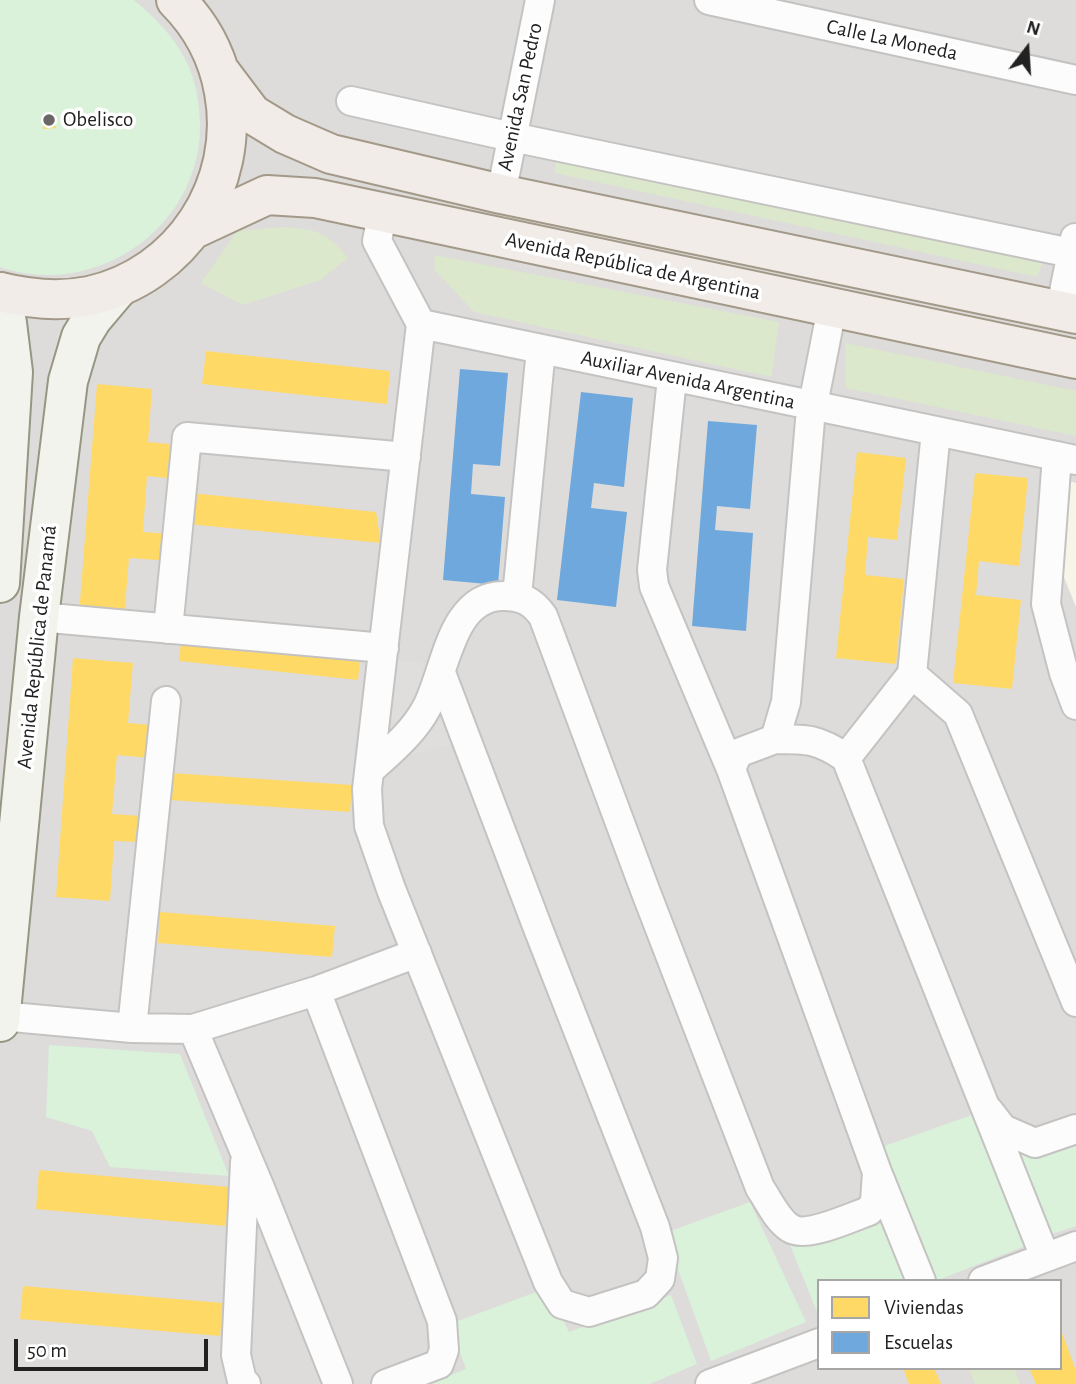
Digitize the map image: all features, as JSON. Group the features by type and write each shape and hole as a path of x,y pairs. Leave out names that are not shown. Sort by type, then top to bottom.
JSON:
{"main road":[{"path":"0,292 30,298 60,299 90,296 119,287 147,272 173,253 194,229 214,194 226,154 228,114 221,73 207,41 187,11 176,0"},
{"name":"Avenida República de Argentina","path":"221,73 252,114 285,134 331,154 501,194 1068,312"},
{"name":"Avenida República de Argentina","path":"194,229 267,195 315,198 1076,359"},
{"name":"Avenida República de Panamá","path":"0,1022 39,617 71,369 81,337 92,318 119,287"},
{"name":"Avenida República de Panamá","path":"0,292 13,372 0,583"}],"street":[{"name":"Avenida San Pedro","path":"501,194 540,0"},
{"name":"Calle La Moneda","path":"709,0 1076,80"},
{"path":"351,101 512,137 1075,248 1068,312"},
{"path":"383,211 377,241 421,324 366,805 369,826 548,1282 562,1304 589,1312 646,1294 660,1279 663,1258 655,1227 441,673"},
{"path":"775,739 786,702 813,406 832,308"},
{"name":"Auxiliar Avenida Argentina","path":"421,324 1067,458"},
{"path":"517,596 541,349"},
{"path":"672,377 652,570 654,586 731,769 877,1172 920,1279"},
{"path":"846,758 912,674 936,431"},
{"path":"168,629 187,437 406,457"},
{"path":"1067,458 1046,604 1064,673 1076,705"},
{"path":"370,770 401,743 426,709 450,642 461,619 477,601 498,596 517,596 532,602 543,616 760,1188 780,1219 791,1229 804,1233 869,1211 875,1202 877,1172"},
{"path":"39,617 384,648"},
{"path":"912,674 958,714 1076,1002"},
{"path":"132,1028 166,701"},
{"path":"731,769 738,753 775,739 806,739 828,745 846,758 1045,1257"},
{"path":"0,1016 132,1028 193,1029 316,991 417,954"},
{"path":"316,991 442,1321 444,1350 439,1364 386,1384"},
{"path":"193,1029 338,1384"},
{"path":"983,1103 1003,1129 1035,1143 1076,1129"},
{"path":"245,1152 236,1355 242,1381 246,1384"},
{"path":"988,1279 1076,1246"},
{"path":"709,1384 817,1344"},
{"path":"311,1384 316,1380 325,1353"}],"shaded area":[{"path":"0,0 1076,0 1076,1384 0,1384"},
{"path":"1062,479 1076,483 1076,607 1055,555"},
{"path":"376,660 435,664 461,742 367,767"}],"green space":[{"path":"0,0 134,0 170,35 189,68 196,91 200,123 196,160 183,194 163,223 137,246 106,263 72,273 37,275 0,267"},
{"path":"556,155 1044,259 1037,277 555,173"},
{"path":"285,227 321,234 348,258 320,280 243,305 201,283 237,231"},
{"path":"434,255 779,322 771,377 474,312 435,270"},
{"path":"845,343 1076,391 1076,436 846,388"},
{"path":"49,1045 180,1054 229,1176 110,1167 92,1131 46,1117"},
{"path":"980,1112 1030,1244 941,1279 926,1279 876,1149"},
{"path":"1004,1137 1031,1156 1076,1140 1076,1226 1040,1238"},
{"path":"750,1202 806,1322 711,1361 665,1233"},
{"path":"884,1209 912,1279 817,1279 817,1312 788,1240"},
{"path":"547,1288 569,1332 671,1295 697,1364 650,1384 428,1384 466,1369 450,1324"},
{"path":"970,1370 1015,1370 1020,1384 975,1384"}],"building: Viviendas":[{"path":"55,115 56,128 43,129 42,116"},
{"path":"206,351 390,371 387,404 202,384"},
{"path":"97,384 152,389 148,442 179,445 176,479 147,476 143,532 173,534 171,561 129,558 124,618 79,614"},
{"path":"857,452 906,458 897,540 868,537 865,575 904,579 896,664 836,658"},
{"path":"975,473 1028,478 1019,566 979,561 976,595 1021,600 1012,689 953,683"},
{"path":"191,493 376,512 381,543 188,524"},
{"path":"182,632 361,651 358,680 179,661"},
{"path":"73,658 133,663 128,723 151,725 149,758 117,755 112,814 142,816 141,842 114,841 110,901 56,897"},
{"path":"171,773 352,785 350,812 170,800"},
{"path":"160,912 335,926 332,957 158,943"},
{"path":"39,1170 229,1187 226,1226 36,1209"},
{"path":"23,1286 223,1303 220,1336 20,1319"},
{"path":"1062,1333 1076,1371 1076,1384 1036,1384 1030,1370 1062,1370"},
{"path":"904,1370 935,1370 941,1384 909,1384"}],"building: Escuelas":[{"path":"460,369 508,373 500,466 473,464 471,494 505,497 498,585 443,580"},
{"path":"581,392 633,398 624,487 594,483 591,508 627,512 616,607 557,600"},
{"path":"708,421 757,425 750,509 717,506 715,530 753,533 746,631 692,626"}],"place":[{"name":"Obelisco","path":"49,120"}]}
